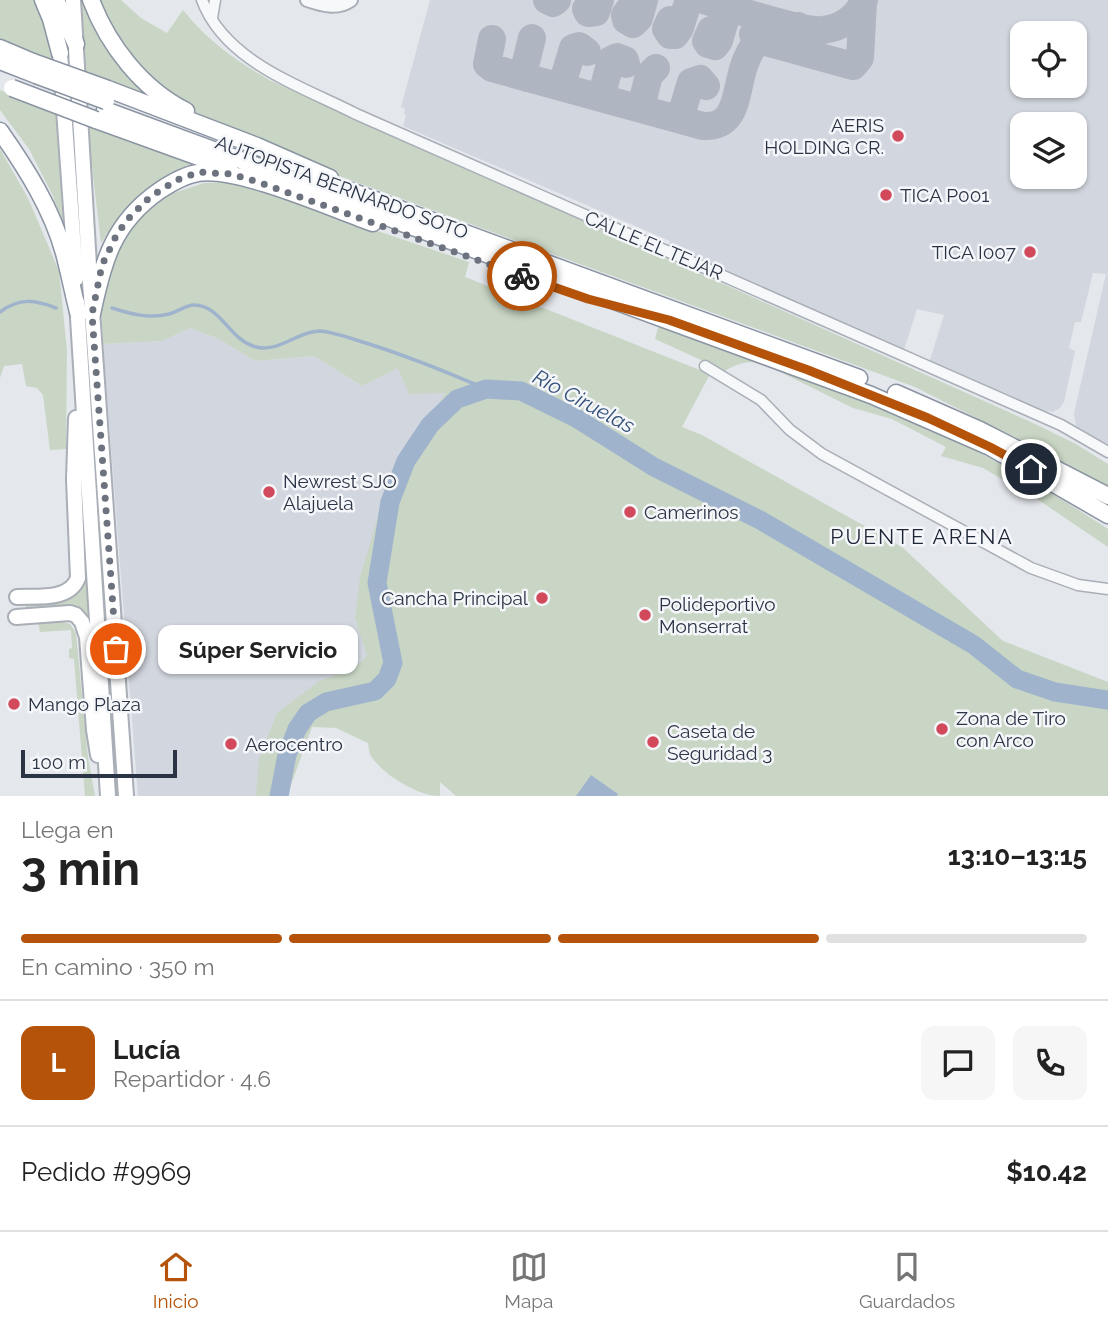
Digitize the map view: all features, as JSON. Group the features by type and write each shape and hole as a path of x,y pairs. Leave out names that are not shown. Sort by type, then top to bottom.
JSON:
{"highway":[{"path":"43,0 60,53"},
{"path":"56,0 76,44"},
{"path":"91,0 117,48 135,71 158,93 178,107 404,217"},
{"name":"AUTOPISTA BERNARDO SOTO","path":"0,48 35,74 104,105"},
{"name":"AUTOPISTA BERNARDO SOTO","path":"0,61 270,171 822,364 921,403 980,430 1108,496"},
{"name":"AUTOPISTA BERNARDO SOTO","path":"0,71 35,74"},
{"name":"AUTOPISTA BERNARDO SOTO","path":"6,85 104,105 257,146"},
{"path":"0,131 21,160 44,202 85,313"},
{"path":"85,313 102,265 127,220 163,188 199,172 231,174 258,182 588,299 669,320"},
{"name":"AUTOPISTA BERNARDO SOTO","path":"404,217 669,320 871,394 1000,452 1108,515"}],"main road":[{"path":"17,597 67,592 78,578 74,479 79,336 85,313 73,0"},
{"path":"60,53 127,793"},
{"path":"79,336 107,796"},
{"path":"16,617 70,612 82,622 88,637 94,730 107,796"}],"street":[{"name":"CALLE EL TEJAR","path":"202,0 220,33 238,49 271,71 356,114 1060,425 1108,452"},
{"path":"212,22 215,0"},
{"path":"307,0 328,7 346,4 351,0"},
{"path":"705,366 761,400 789,430 822,454 1031,568 1078,585 1108,589"}],"shaded area":[{"path":"430,0 1108,0 1108,445 1076,426 1074,413 1106,274 1093,273 1081,322 1075,322 1069,348 1075,351 1064,402 1053,412 1029,408 929,363 944,315 917,309 904,350 668,247 670,241 403,126 405,109 401,107"},
{"path":"190,328 217,338 255,361 314,356 362,386 398,368 447,392 392,470 368,663 339,680 265,796 138,796 103,344 162,341"}],"green space":[{"path":"0,0 38,0 56,65 0,43"},
{"path":"79,0 84,0 97,29 116,55 160,102 86,75"},
{"path":"97,0 121,0 141,18 167,33 183,10 223,49 269,80 1076,444 1108,464 1108,490 1052,456 915,387 239,139 197,118 138,69 117,38"},
{"path":"0,90 56,113 64,227 52,194 29,149 0,110"},
{"path":"87,125 198,166 168,177 142,195 101,243"},
{"path":"0,149 28,198 59,271 67,351 66,449 50,450 43,395 37,388 26,386 22,364 4,366 0,378"},
{"name":"Polideportivo Monserrat","path":"233,182 469,262 465,277 710,374 682,427 702,435 902,547 1003,641 1108,682 1108,796 456,796 440,782 440,796 422,793 394,778 372,757 368,743 336,728 312,727 287,796 256,796 259,759 277,713 319,681 352,670 367,656 355,618 360,577 392,470 446,393 409,394 398,368 362,386 314,356 255,361 217,338 190,328 162,341 103,344 101,303 117,245 137,220 168,195 204,183"},
{"path":"659,324 831,384 953,439 1016,472 1108,529 1108,547 1043,503 983,468 941,456 946,447 892,419 853,408 762,363 743,363 725,371 655,339"},
{"path":"86,576 91,629 86,621 26,610 26,601 69,597 81,586"},
{"path":"59,621 70,624 76,633 88,757 95,796 85,796 74,659 69,658 69,649 72,648 71,630 40,632 38,622"}],"water":[{"path":"591,775 618,794 617,796 576,796"}],"waterway":[{"path":"0,312 14,304 28,301 56,308"},
{"path":"112,308 154,316 169,314 191,305 203,306 211,310 245,342 262,348 279,345 312,332 332,333 412,359 486,389"},
{"name":"Río Ciruelas","path":"279,796 287,755 297,729 308,713 326,702 375,691 387,679 393,663 377,583 390,502 406,461 430,425 457,399 486,389 521,391 576,418 654,467 760,520 974,645 1017,679 1055,692 1108,700"}],"taxiway":[{"path":"547,0 553,3 557,0"},
{"path":"586,9 588,13 596,12 600,0"},
{"path":"630,8 625,15 626,20 633,24 639,18 644,0"},
{"path":"670,20 666,29 670,35 675,35 691,0"},
{"path":"703,0 814,30 836,27 848,21 858,12 864,0"},
{"path":"753,34 762,41 853,66 860,58 863,2"},
{"path":"711,30 706,41 715,46 727,13 734,9"},
{"path":"492,39 487,64 492,68 703,126 720,123 731,112 746,61 755,45 772,32 798,26"},
{"path":"527,78 524,70 532,38"},
{"path":"567,88 564,78 573,48 579,46 587,52"},
{"path":"608,100 602,94 611,60 617,57 625,60 626,64"},
{"path":"646,110 642,103 649,75 656,68"},
{"path":"686,121 682,112 691,82 700,79 706,86"}],"way so far":[{"path":"116,649 92,314 107,253 127,220 138,208 163,188 189,175 199,172 231,174 522,276"}],"place":[{"name":"AERIS HOLDING CR.","path":"898,136"},
{"name":"TICA P001","path":"886,195"},
{"name":"TICA I007","path":"1030,252"},
{"name":"Newrest SJO Alajuela","path":"269,492"},
{"name":"Camerinos","path":"630,512"},
{"name":"Cancha Principal","path":"542,598"},
{"name":"Polideportivo Monserrat","path":"645,615"},
{"name":"Súper Servicio","path":"116,649"},
{"name":"Mango Plaza","path":"14,704"},
{"name":"Zona de Tiro con Arco","path":"942,729"},
{"name":"Caseta de Seguridad 3","path":"653,742"},
{"name":"Aerocentro","path":"231,744"}],"district":[{"name":"PUENTE ARENA","path":"922,536"}],"route":[{"path":"522,276 588,299 669,320 808,370 928,418 1031,469"}]}
